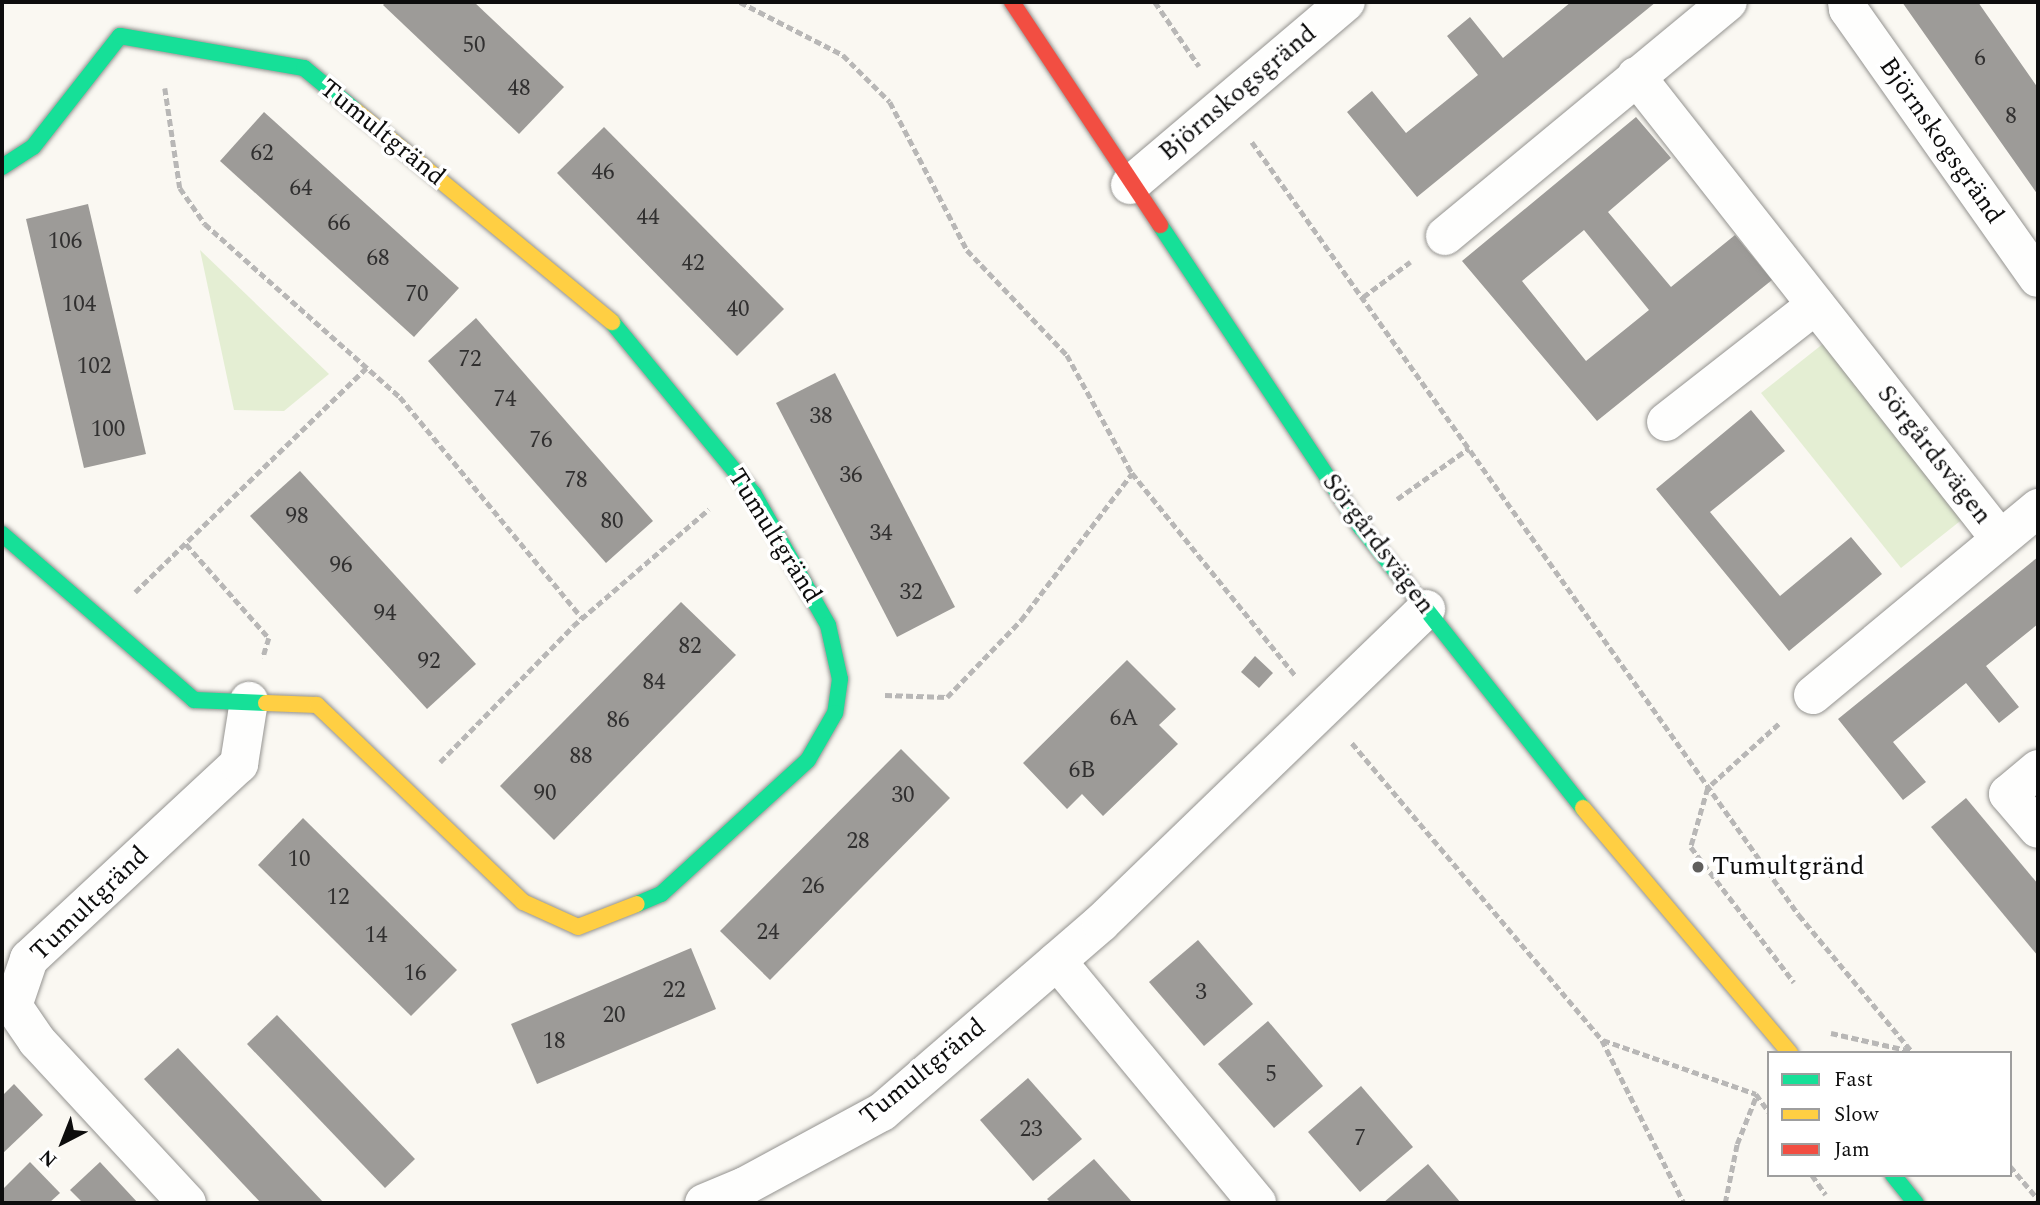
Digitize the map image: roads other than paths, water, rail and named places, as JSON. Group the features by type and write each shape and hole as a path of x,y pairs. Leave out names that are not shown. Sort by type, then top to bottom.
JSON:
{"street":[{"name":"Sörgårdsvägen","path":"1012,2 1130,185 1361,527 1606,837 1788,1051"},
{"name":"Björnskogsgränd","path":"1130,185 1346,2"},
{"path":"1445,236 1728,2"},
{"name":"Björnskogsgränd","path":"1847,2 1847,9 2038,278"},
{"name":"Tumultgränd","path":"2,167 33,147 120,36 304,68 625,333 743,480 828,625 840,679 835,713 808,761 661,894 578,927 523,902 317,705 194,700 106,620 2,534"},
{"name":"Sörgårdsvägen","path":"1636,76 2000,539"},
{"path":"1666,422 1816,305"},
{"name":"Sörgårdsvägen","path":"1812,695 2038,508"},
{"name":"Tumultgränd","path":"704,1203 745,1186 882,1112 1057,961 1426,609"},
{"name":"Tumultgränd","path":"187,1203 37,1041 13,1006 29,959 239,764 249,701"},
{"path":"2038,769 2008,794 2038,829"},
{"path":"1057,961 1257,1203"},
{"path":"1895,1177 1916,1203"}],"place":[{"name":"Tumultgränd","path":"1698,867"}]}
